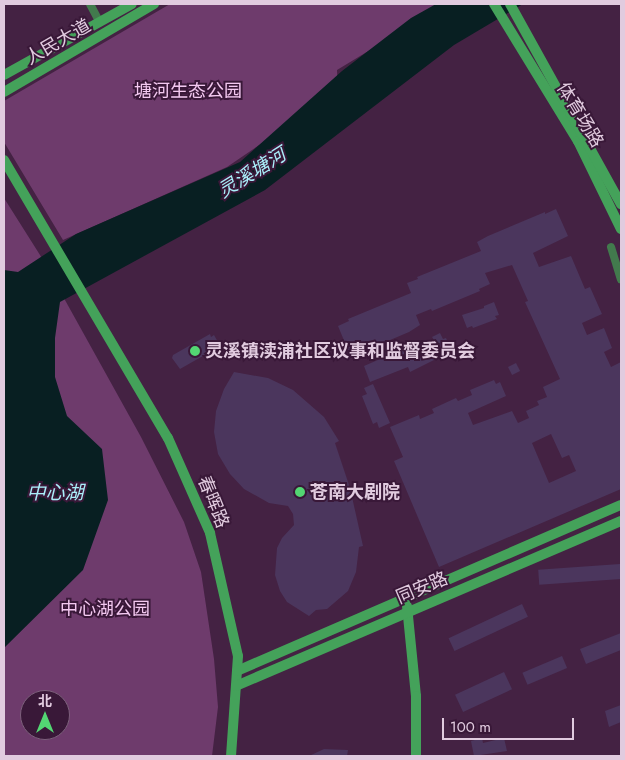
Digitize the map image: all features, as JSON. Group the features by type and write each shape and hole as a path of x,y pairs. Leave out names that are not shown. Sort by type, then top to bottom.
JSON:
{"street":[{"path":"90,4 100,23"},
{"name":"人民大道","path":"4,74 132,4"},
{"name":"人民大道","path":"4,92 154,4"},
{"name":"体育场路","path":"494,4 578,141 621,229"},
{"name":"体育场路","path":"510,4 621,204"},
{"name":"春晖路","path":"4,160 168,438 210,533 238,656 231,756"},
{"path":"611,247 621,279"},
{"name":"同安路","path":"237,670 621,504"},
{"name":"同安路","path":"236,686 621,520"},
{"path":"405,598 409,612 416,696 416,756"}],"green space":[{"name":"塘河生态公园","path":"170,4 446,4 337,70 338,91 227,167 63,240 4,142 4,101"},
{"name":"中心湖公园","path":"4,198 40,255 141,437 184,522 201,572 214,659 218,707 212,756 4,756"}],"water":[{"path":"436,4 523,4 454,45 265,190 60,302 55,338 55,377 67,416 102,449 108,500 83,570 4,648 4,270 18,272 76,234 240,162 342,71 411,18"}],"building":[{"path":"556,209 568,236 533,253 539,267 571,256 585,289 590,287 602,314 582,323 587,335 604,328 612,348 604,352 611,367 621,362 621,489 439,567 394,461 403,457 390,427 419,415 420,419 434,413 432,409 456,398 458,401 472,395 470,390 494,380 496,384 500,382 506,396 468,413 473,425 512,411 518,423 529,418 526,411 539,405 537,401 547,397 543,387 560,379 525,302 528,301 512,265 485,273 490,284 479,289 480,291 432,311 431,309 416,315 420,325 409,332 362,352 350,355 338,326 349,321 348,319 411,293 407,283 418,279 417,277 481,251 477,242 488,236 545,212 545,214","holes":["551,434 562,458 569,455 576,471 549,483 532,443"]},
{"path":"494,302 499,315 495,316 497,319 473,328 472,326 467,328 462,315 484,308 484,306"},
{"path":"440,333 443,339 446,338 453,354 445,358 444,355 410,372 408,367 370,382 364,366 412,345 413,349 434,340 432,337"},
{"name":"灵溪镇渎浦社区议事和监督委员会","path":"210,334 211,337 214,335 218,342 214,345 217,348 180,369 172,358 173,355"},
{"path":"516,363 520,371 512,375 508,367"},
{"name":"苍南大剧院","path":"234,372 268,378 293,390 324,417 339,441 335,443 350,488 363,546 359,547 356,572 348,591 327,609 316,610 309,616 287,602 280,591 275,575 277,548 282,538 294,525 293,514 288,506 269,503 244,489 230,474 218,454 214,432 216,411 224,389"},
{"path":"373,384 390,423 379,428 377,422 373,424 362,396 367,394 364,388"},
{"path":"620,564 621,579 539,585 538,570"},
{"path":"522,604 528,617 455,651 449,638"},
{"path":"621,633 621,650 586,664 580,649"},
{"path":"562,656 567,668 527,685 522,673"},
{"path":"504,672 512,689 463,712 455,695"},
{"path":"621,705 621,722 609,727 605,711"},
{"path":"482,738 483,743 504,738 507,751 474,756 471,741"},
{"path":"324,749 348,750 347,756 309,756"}],"place":[{"name":"灵溪镇渎浦社区议事和监督委员会","path":"195,351"},
{"name":"苍南大剧院","path":"300,492"}],"water label":[{"name":"灵溪塘河","path":"252,173"},
{"name":"中心湖","path":"55,493"}]}
